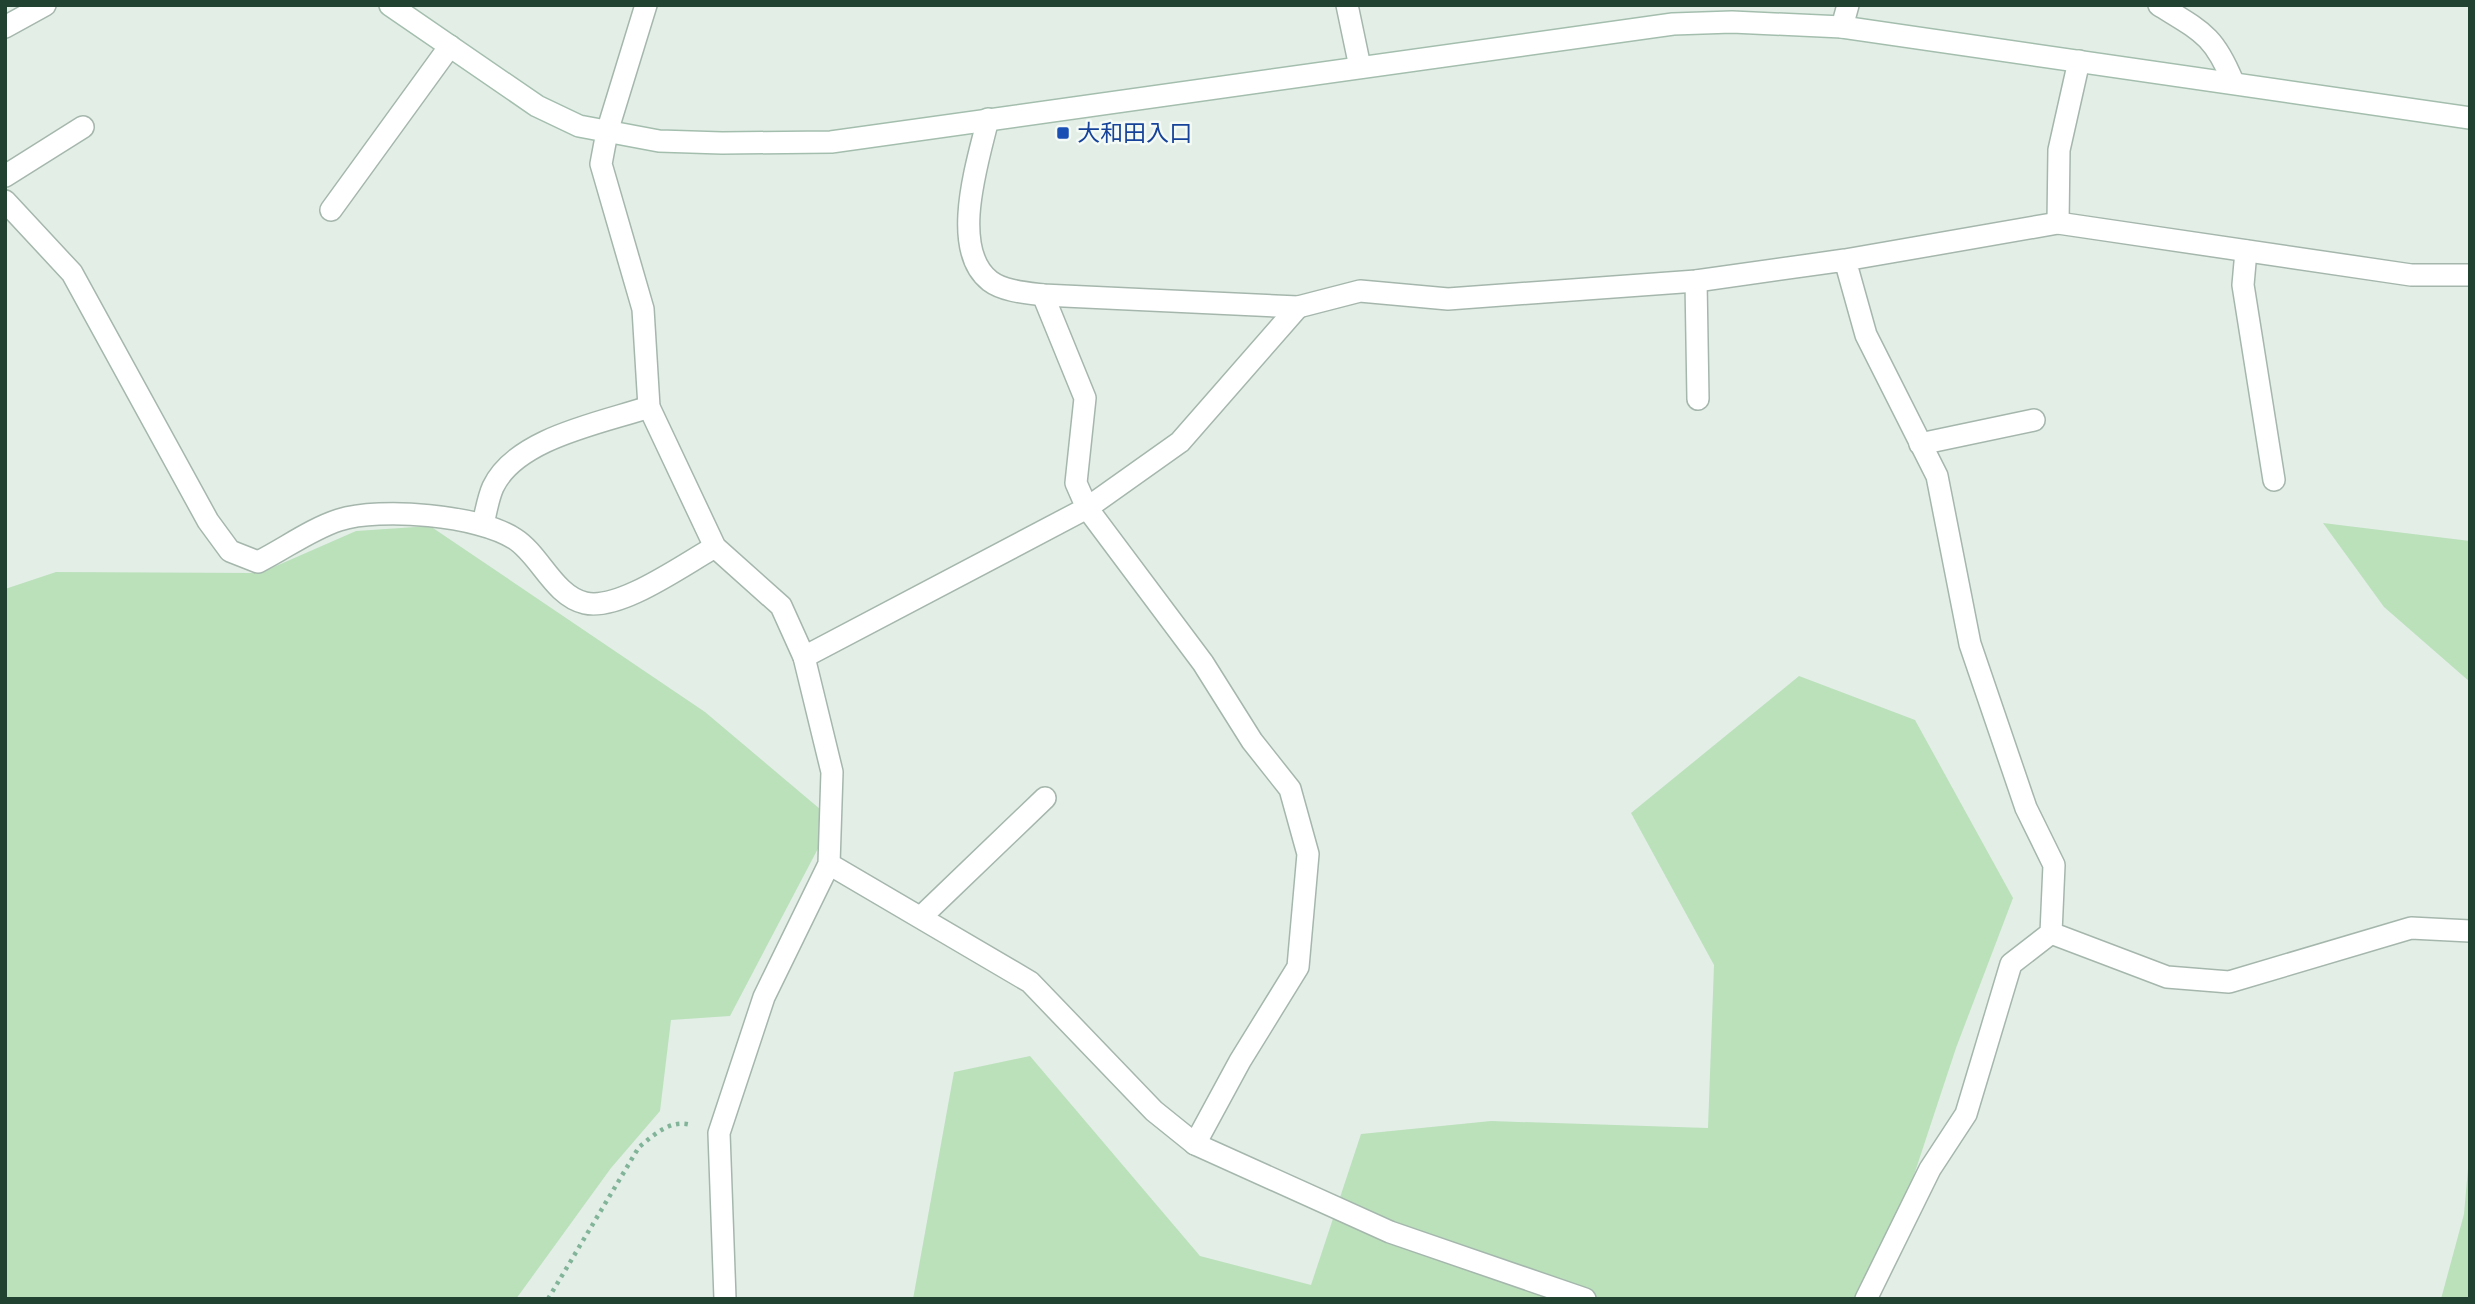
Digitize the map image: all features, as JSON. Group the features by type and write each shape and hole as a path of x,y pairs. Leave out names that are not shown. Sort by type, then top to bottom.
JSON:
{"street":[{"path":"5,27 45,5"},
{"path":"390,5 537,106 579,126 659,141 831,142 1673,24 1732,22 1842,27 2470,118"},
{"path":"646,5 607,132 601,164 643,309 649,407 715,547 781,606 804,657 832,772 829,864 764,997 719,1133 725,1299"},
{"path":"1347,5 1360,67"},
{"path":"1842,27 1848,5"},
{"path":"2159,5 2200,30 2220,51 2233,82"},
{"path":"331,210 450,46"},
{"path":"2058,222 2059,150 2079,61"},
{"path":"988,119 968,209 971,252 990,281 1017,292 1043,295 1298,307 1360,291 1448,299 1696,281 1845,260 2058,222 2411,275 2470,275"},
{"path":"5,176 83,127"},
{"path":"5,201 72,272 208,522 230,551 258,562 338,520 376,515 439,516 483,524 517,540 567,593 584,603 609,604 715,547"},
{"path":"2246,251 2243,285 2274,480"},
{"path":"1845,260 1867,335 1937,476 1970,644 2026,808 2054,865 2051,933 2011,964 1966,1114 1930,1169 1866,1299"},
{"path":"1696,281 1698,399"},
{"path":"1043,295 1085,398 1076,484 1087,508 1203,663 1252,741 1290,789 1308,854 1298,967 1240,1060 1195,1144"},
{"path":"804,657 1087,508 1180,442 1298,307"},
{"path":"483,524 493,487 514,457 536,446 649,407"},
{"path":"1920,444 2034,419"},
{"path":"921,917 1045,798"},
{"path":"829,864 1030,982 1154,1111 1195,1144 1390,1232 1586,1299"},
{"path":"2051,933 2167,977 2229,982 2411,928 2470,931"}],"path":[{"path":"548,1299 639,1147 658,1132 681,1122 719,1133"}],"green space":[{"path":"2323,523 2470,541 2470,682 2384,607"},
{"path":"430,526 705,712 833,820 730,1016 671,1020 660,1111 611,1168 516,1299 5,1299 5,589 56,572 260,573 356,531"},
{"path":"1799,676 1915,720 2013,898 1956,1048 1873,1299 913,1299 954,1072 1030,1056 1200,1256 1311,1285 1361,1134 1491,1121 1708,1128 1714,965 1631,813"},
{"path":"2470,1146 2470,1299 2441,1299 2464,1214"}],"place":[{"name":"大和田入口","path":"1063,133"}]}
